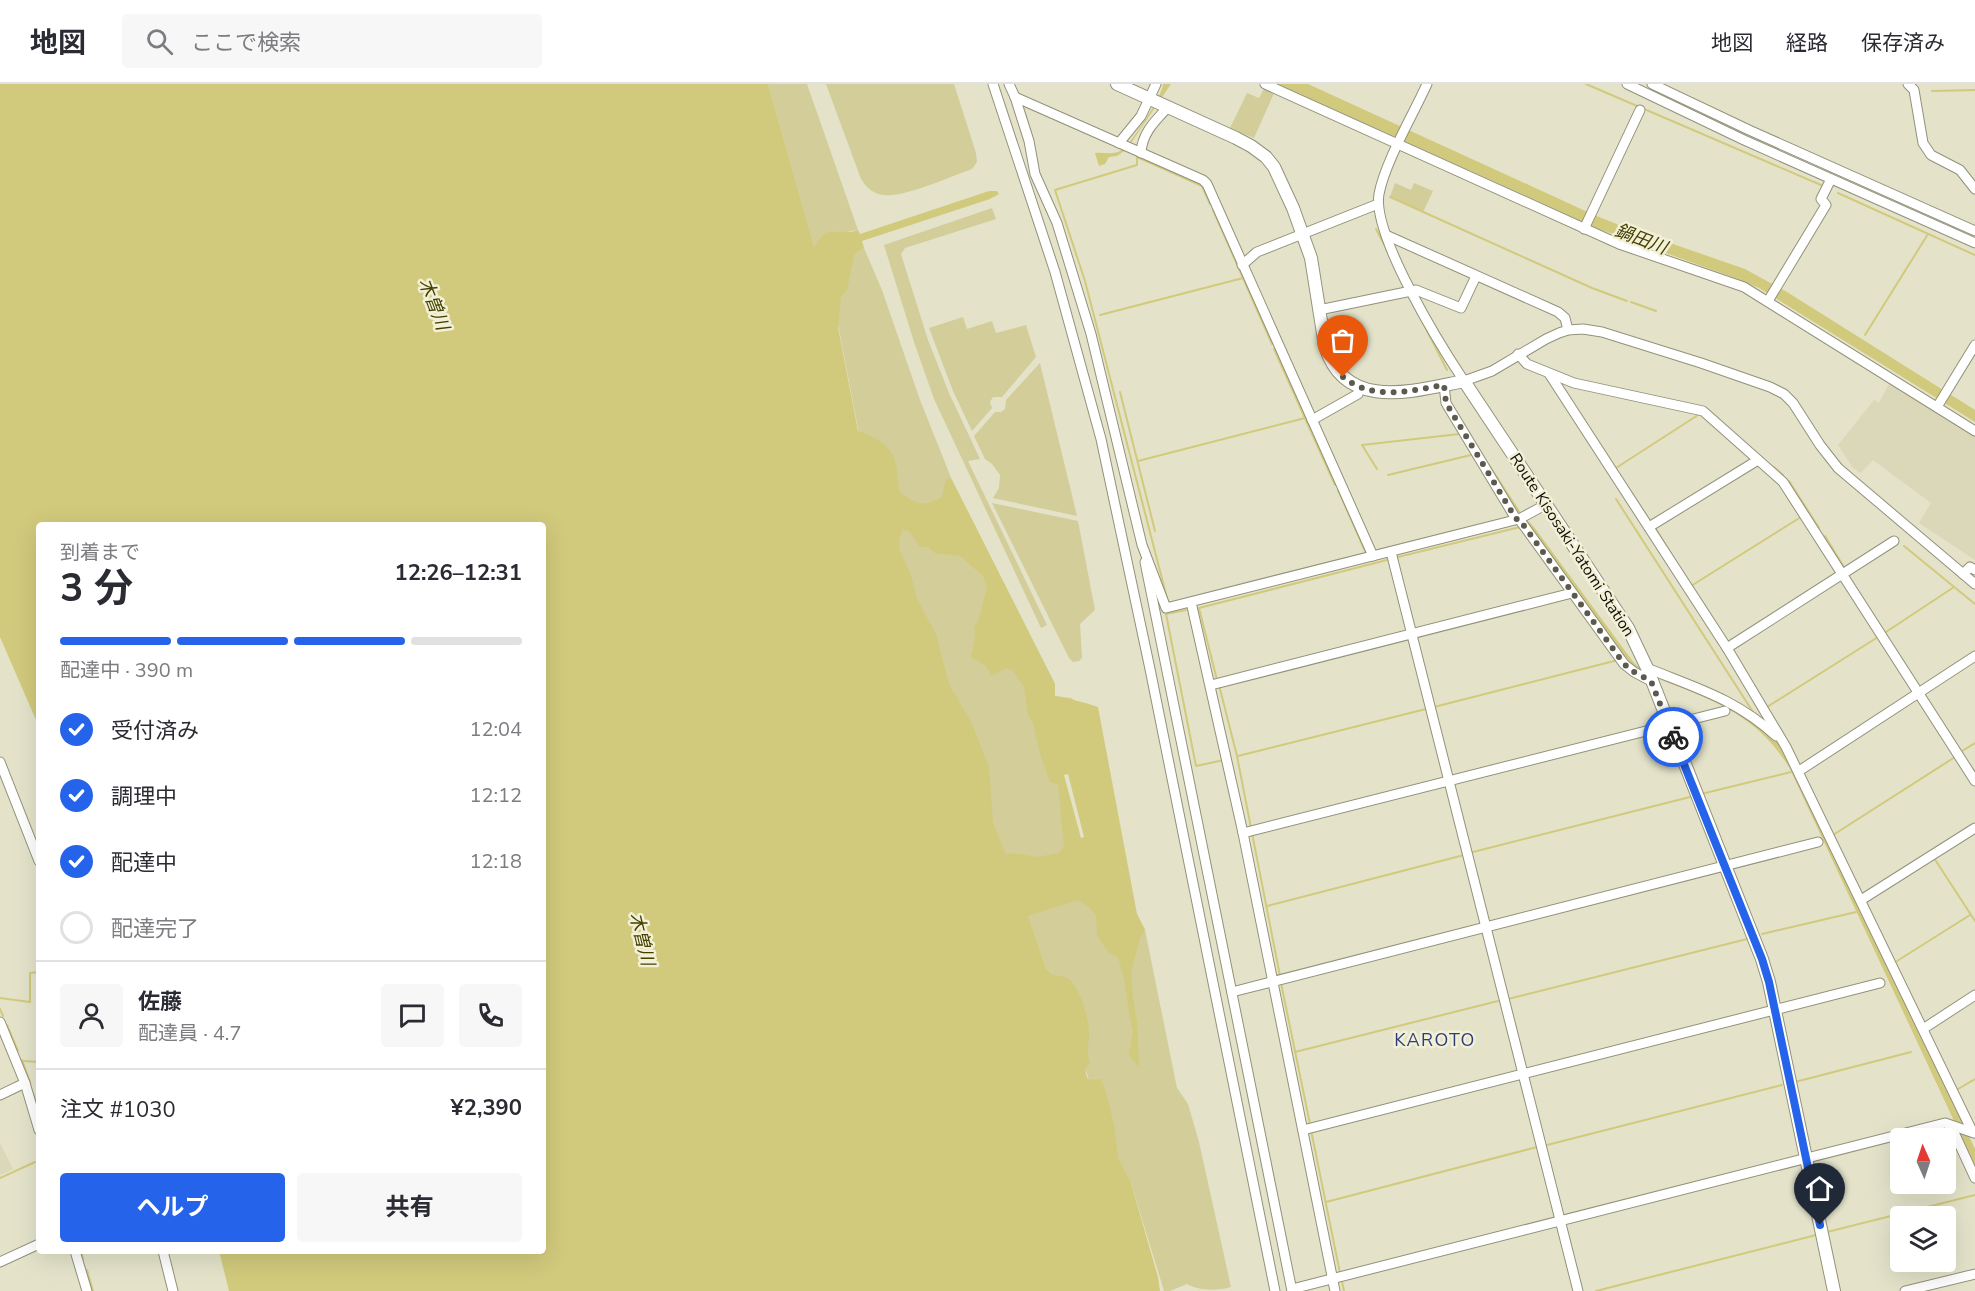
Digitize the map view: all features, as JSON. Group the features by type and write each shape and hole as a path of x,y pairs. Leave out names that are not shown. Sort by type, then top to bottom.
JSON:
{"main road":[{"path":"1117,84 1251,146 1266,157 1282,183 1304,234 1311,258 1328,357 1343,377 1360,388 1389,393 1409,392 1464,381"},
{"name":"Route Kisosaki-Yatomi Station","path":"1464,381 1628,628 1649,674 1762,959 1834,1291"}],"street":[{"path":"993,84 1055,272 1101,439 1275,1291"},
{"path":"1009,84 1029,141 1035,174 1057,224 1091,334 1142,544 1292,1290 1945,1123 1972,1131"},
{"path":"1129,147 1142,141 1149,128 1158,102 1156,84"},
{"path":"1265,84 1619,244 1744,287 1769,299 1938,405 1975,431"},
{"path":"1427,84 1382,184 1378,204 1386,235 1411,291 1441,346 1464,381 1492,370 1545,339 1569,330 1583,329 1602,332 1770,387 1784,394 1793,403 1838,468 1975,584"},
{"path":"1628,84 1744,140 1975,243"},
{"path":"1652,84 1975,231"},
{"path":"1908,84 1914,90 1923,143 1931,155 1960,170 1975,189"},
{"path":"1015,97 1207,184 1373,556"},
{"path":"1129,147 1136,125 1158,102"},
{"path":"1585,227 1640,110"},
{"path":"1769,299 1826,205 1821,199 1831,179"},
{"path":"1242,265 1257,252 1378,204"},
{"path":"1386,235 1558,312 1565,318 1569,330"},
{"path":"1319,310 1416,290 1461,308 1476,276"},
{"path":"1938,405 1975,345"},
{"path":"1518,354 1527,364 1574,383 1703,411 1783,482 1975,781"},
{"path":"1550,375 1650,527 1786,747 1972,1131"},
{"path":"1444,385 1446,403 1518,519 1624,664 1634,672 1649,674 1737,705 1759,720 1786,747"},
{"path":"1312,420 1358,394 1360,388"},
{"path":"1650,527 1758,460"},
{"path":"1142,544 1166,608 1518,519 1547,504"},
{"path":"1726,648 1894,541"},
{"path":"1391,552 1578,1291"},
{"path":"1963,574 1970,567 1975,570"},
{"path":"1211,685 1572,593"},
{"path":"1191,602 1243,833 1335,1291"},
{"path":"1799,771 1975,656"},
{"path":"1243,833 1725,711"},
{"path":"0,762 36,853"},
{"path":"1861,900 1975,828"},
{"path":"1232,992 1818,842"},
{"path":"1303,1130 1880,983"},
{"path":"1923,1029 1975,995"},
{"path":"0,1022 25,1083 36,1120"},
{"path":"0,1095 25,1083"},
{"path":"1951,1126 1975,1178"},
{"path":"0,1262 36,1245"},
{"path":"76,1254 87,1291"},
{"path":"164,1254 173,1291"},
{"path":"1905,1291 1975,1274"}],"shaded area":[{"path":"768,84 807,84 858,230 834,231 814,248"},
{"path":"826,84 954,84 977,162 972,169 915,190 892,195 873,192 861,179"},
{"path":"1265,87 1275,91 1254,138 1230,128 1247,93 1259,98"},
{"path":"1395,183 1411,190 1414,183 1433,191 1423,212 1390,197"},
{"path":"992,208 996,219 905,248 901,254 928,340 949,393 980,459 968,461 1047,625 1041,628 934,399 884,245"},
{"path":"864,248 882,290 920,400 952,480 1055,684 1055,696 1071,698 1079,703 1087,704 1081,849 1010,868 871,496 827,267"},
{"path":"963,317 967,329 992,321 996,333 1026,325 1036,357 1002,397 993,397 990,402 992,408 972,431 953,391 929,328"},
{"path":"1040,363 1077,516 993,498 999,488 1000,475 985,459 974,436 995,412 1005,409 1006,400"},
{"path":"1890,382 1975,435 1975,560 1919,523 1931,503 1873,460 1861,473 1853,468 1838,445 1874,400 1879,403"},
{"path":"992,503 1078,521 1095,610 1080,624 1082,658 1079,661 1073,662 1069,658"},
{"path":"1060,891 1137,914 1145,930 1177,1088 1188,1104 1199,1142 1231,1287 1209,1290 1187,1284 1164,1291 1131,1183 1119,1167 1053,975 1046,968 1025,908"},
{"path":"0,1143 13,1169 0,1175"}],"water":[{"name":"木曽川","path":"0,84 768,84 814,247 827,233 858,230 860,234 989,191 997,191 999,194 990,199 862,241 864,248 854,254 847,290 841,296 838,327 858,431 876,439 891,452 896,464 900,492 911,500 925,503 936,500 942,497 946,478 952,480 1055,684 1055,696 1098,707 1137,914 1145,930 1140,938 1131,972 1137,1021 1139,1068 1129,1055 1133,1031 1124,978 1118,957 1109,953 1097,935 1096,916 1090,908 1078,900 1028,916 1046,968 1053,975 1065,977 1071,981 1083,1004 1089,1031 1090,1063 1086,1068 1086,1074 1088,1079 1100,1079 1105,1088 1114,1125 1118,1158 1131,1183 1160,1291 229,1291 220,1254 546,1254 546,522 36,522 36,720 0,637","holes":["903,529 910,532 920,547 928,547 935,553 960,556 983,576 987,587 979,619 974,627 975,637 971,657 986,666 991,676 1007,668 1014,672 1024,687 1028,715 1033,723 1040,754 1050,782 1058,784 1064,846 1059,853 1038,857 1012,853 1006,855 993,822 989,767 971,722 949,684 936,634 917,599 911,575 899,549 899,539"]},
{"path":"1163,84 1171,84 1127,149 1117,156 1109,157 1105,164 1099,166 1095,153 1116,152 1127,145 1153,108"},
{"name":"鍋田川","path":"1278,84 1308,84 1592,214 1745,269 1787,292 1975,410 1975,422 1759,288 1599,229"},
{"path":"1520,512 1534,527 1634,663 1643,670 1727,702 1776,740 1796,774 1975,1149 1975,1166 1789,767 1775,747 1742,718 1705,697 1633,667 1527,525"}],"pier":[{"path":"1068,774 1084,837 1081,838 1064,775"}],"waterway":[{"path":"1586,84 1821,185"},
{"path":"1932,91 1975,90"},
{"path":"1167,598 1085,281 1055,190 1137,165 1137,157 1202,186 1210,204"},
{"path":"1838,193 1975,255"},
{"path":"1390,197 1592,288 1627,301"},
{"path":"1213,210 1272,344"},
{"path":"1376,229 1389,254"},
{"path":"1865,335 1928,234"},
{"path":"1100,315 1243,278"},
{"path":"1631,302 1656,311"},
{"path":"1420,317 1447,370"},
{"path":"1274,349 1335,485"},
{"path":"1120,392 1155,531"},
{"path":"1616,468 1698,415"},
{"path":"1138,461 1305,418"},
{"path":"1377,469 1362,445 1459,434"},
{"path":"1388,475 1471,455"},
{"path":"1489,465 1520,513"},
{"path":"1774,467 1783,475"},
{"path":"1789,481 1819,528"},
{"path":"1625,483 1650,521"},
{"path":"1338,490 1365,551"},
{"path":"1616,499 1753,712"},
{"path":"1691,586 1801,517"},
{"path":"1398,557 1520,527"},
{"path":"1656,529 1673,557"},
{"path":"1825,536 1844,567"},
{"path":"1904,546 1975,604"},
{"path":"1217,680 1199,608 1387,560"},
{"path":"1886,632 1954,587"},
{"path":"1186,610 1166,614 1196,766 1224,760"},
{"path":"1767,707 1878,637"},
{"path":"1434,707 1618,660"},
{"path":"1219,685 1237,756 1251,828"},
{"path":"1238,756 1426,709"},
{"path":"1962,751 1975,743"},
{"path":"1833,835 1955,757"},
{"path":"1701,794 1791,772"},
{"path":"1473,852 1690,797"},
{"path":"1252,833 1280,976"},
{"path":"1267,906 1464,855"},
{"path":"1934,858 1975,921"},
{"path":"1762,934 1856,912"},
{"path":"1897,961 1970,915"},
{"path":"1508,999 1747,939"},
{"path":"0,998 30,1002 30,973 36,972"},
{"path":"1281,983 1310,1124"},
{"path":"1295,1052 1498,1001"},
{"path":"0,1009 3,1016"},
{"path":"7,1025 18,1051"},
{"path":"1795,1082 1911,1052"},
{"path":"22,1060 30,1082"},
{"path":"23,1061 36,1062"},
{"path":"1958,1089 1975,1079"},
{"path":"1547,1145 1782,1085"},
{"path":"34,1095 36,1102"},
{"path":"1311,1130 1340,1273"},
{"path":"1326,1202 1537,1147"},
{"path":"0,1178 35,1162"},
{"path":"1827,1232 1975,1195"},
{"path":"1596,1291 1816,1235"},
{"path":"82,1254 83,1259"},
{"path":"87,1270 93,1291"},
{"path":"1342,1282 1344,1291"}],"way so far":[{"path":"1343,377 1360,388 1389,393 1409,392 1444,385 1446,403 1516,519 1519,519 1624,664 1651,681 1673,737"}],"district":[{"name":"KAROTO","path":"1435,1040"}],"route":[{"path":"1673,737 1762,959 1769,982 1820,1225"}]}
